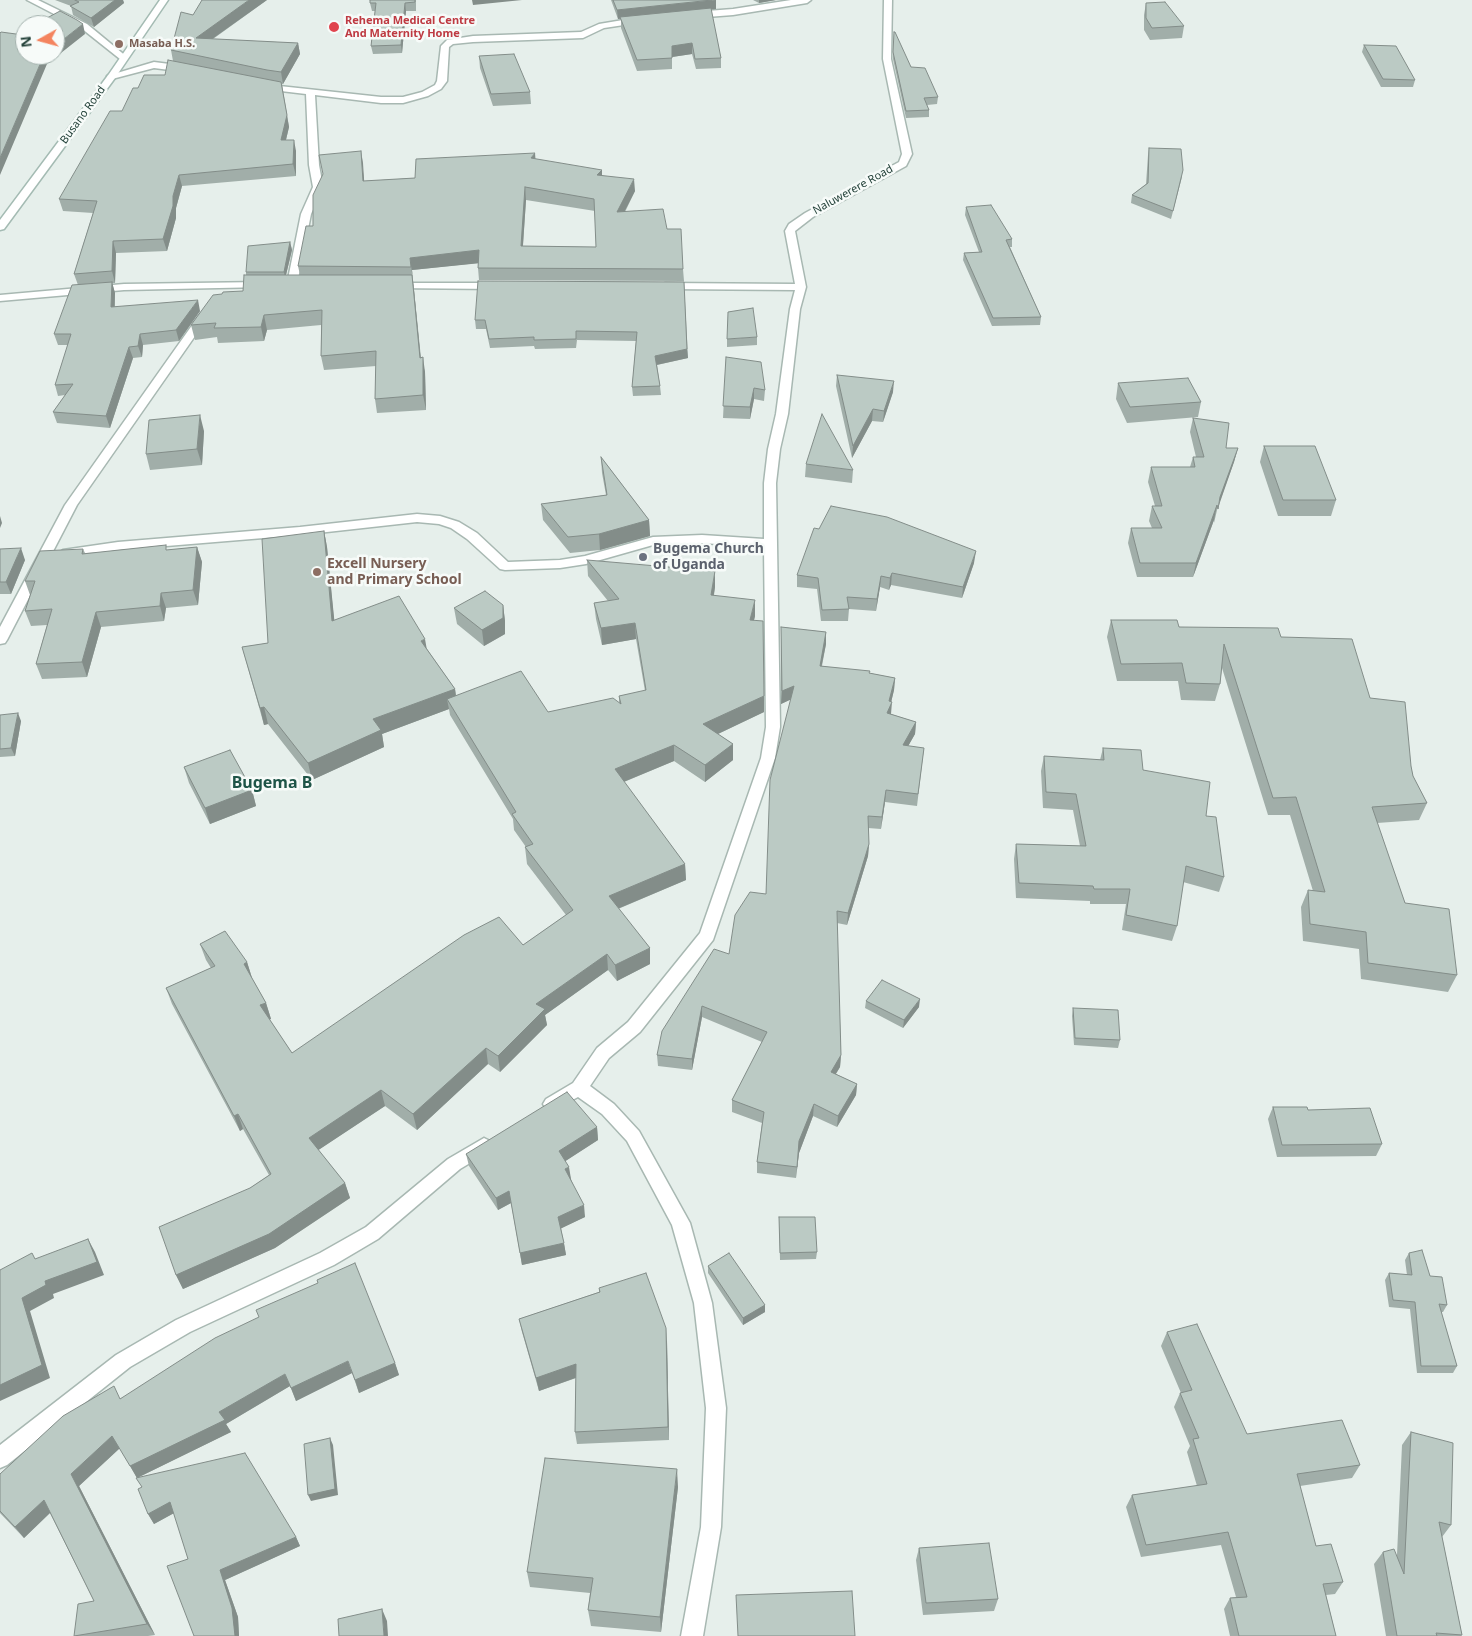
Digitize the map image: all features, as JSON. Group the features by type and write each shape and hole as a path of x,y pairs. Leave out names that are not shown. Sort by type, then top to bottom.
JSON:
{"street":[{"path":"31,0 84,26 123,57"},
{"name":"Busano Road","path":"0,227 112,76 123,57 164,0"},
{"path":"685,15 733,12 807,0"},
{"name":"Naluwerere Road","path":"801,287 790,231 793,226 809,215 903,164 907,154 887,60 888,0"},
{"path":"253,84 381,100 403,100 425,94 438,87 442,81 445,46 450,42 473,39 583,35 602,26 651,19"},
{"path":"112,76 154,65 193,70"},
{"path":"0,298 124,288 297,284 306,214 318,187 314,165 310,92"},
{"path":"0,640 71,504 225,286"},
{"path":"378,286 512,286"},
{"path":"537,1113 579,1088 603,1053 634,1027 707,936 768,758 773,727 770,483 774,449 782,414 795,309 801,287 647,286"},
{"path":"42,557 118,546 300,531 417,518 440,520 455,525 472,536 505,566 560,564 586,560 653,541 702,539 771,543"},
{"path":"579,1088 608,1109 633,1136 681,1224 703,1303 716,1408 711,1527 692,1636"},
{"path":"0,1458 124,1360 183,1326 327,1259 364,1237 454,1164 496,1139"}],"building":[{"path":"75,0 115,0 91,18 70,6 79,2"},
{"path":"202,0 249,0 196,38 298,43 281,72 171,50 181,12 193,15"},
{"path":"370,0 415,0 415,2 405,3 401,45 371,46 376,3 370,3"},
{"path":"613,0 712,0 617,10"},
{"path":"1165,2 1184,26 1152,28 1146,18 1146,3"},
{"path":"711,8 721,58 695,59 692,43 672,46 672,58 637,60 620,17"},
{"path":"60,11 83,24 65,38 65,15 53,15"},
{"path":"894,32 911,67 925,68 938,97 924,98 929,110 906,111 893,52"},
{"path":"0,33 15,34 15,65 40,65 0,158"},
{"path":"1364,45 1396,46 1415,80 1383,79"},
{"path":"514,54 530,92 491,94 479,56"},
{"path":"168,60 281,82 287,115 281,140 294,140 293,164 179,175 173,196 173,206 163,239 113,241 112,271 74,274 97,201 59,199 110,111 122,111 133,88 138,88 144,75 165,75"},
{"path":"1149,148 1181,149 1183,170 1173,211 1132,195 1148,183"},
{"path":"361,151 363,181 415,178 416,159 535,153 531,158 602,170 597,175 634,179 617,212 663,209 667,229 681,229 683,269 478,268 479,250 410,258 411,267 298,266 306,226 313,226 313,195 323,174 319,155","holes":["525,187 594,199 596,247 521,246"]},
{"path":"991,205 1012,239 1006,240 1041,317 993,318 964,253 982,252 966,207"},
{"path":"290,242 284,272 246,272 248,246"},
{"path":"244,275 412,275 420,358 423,357 423,395 375,399 376,351 321,356 322,310 264,315 261,327 214,328 216,323 191,325 213,295 222,294 223,292 243,291"},
{"path":"478,281 684,282 687,349 655,356 660,386 632,387 637,332 576,331 576,339 534,340 534,337 489,339 485,320 475,320"},
{"path":"112,282 111,307 198,300 176,330 140,334 138,346 129,347 106,416 53,412 73,384 55,385 71,334 54,334 72,285"},
{"path":"753,308 757,337 727,339 728,312"},
{"path":"726,357 761,362 765,390 754,388 750,407 723,406"},
{"path":"837,375 894,381 884,411 873,409 853,446"},
{"path":"1188,378 1201,402 1130,407 1118,383"},
{"path":"822,414 853,470 806,464"},
{"path":"200,415 197,449 146,454 149,420"},
{"path":"1193,418 1229,423 1226,448 1238,448 1220,497 1218,509 1217,505 1196,563 1140,563 1131,528 1162,528 1152,506 1162,506 1151,467 1195,467 1193,457 1204,457"},
{"path":"1264,446 1315,446 1336,500 1283,500"},
{"path":"601,457 649,520 599,534 568,537 541,504 607,495"},
{"path":"831,506 887,517 976,551 963,587 892,573 890,578 881,576 877,599 847,597 849,609 822,610 818,578 797,575 814,528 819,529"},
{"path":"324,531 332,621 399,596 425,639 421,641 455,689 373,719 381,730 308,763 264,707 260,708 242,647 268,643 262,539"},
{"path":"166,545 166,550 197,547 193,590 161,593 160,606 96,612 82,662 36,664 52,609 25,611 35,581 25,581 40,551 83,549 82,554"},
{"path":"21,548 6,582 0,582 0,549"},
{"path":"587,560 715,571 711,595 755,600 750,620 763,621 764,696 703,724 733,744 705,765 674,745 615,769 685,864 609,896 650,948 615,965 607,954 536,1004 545,1009 498,1056 486,1048 413,1114 381,1090 309,1138 345,1183 269,1234 176,1275 159,1227 250,1188 271,1174 238,1114 234,1116 166,988 215,966 200,944 225,931 247,962 244,964 266,1003 260,1005 292,1053 464,935 499,917 523,945 573,910 525,847 533,844 512,814 516,812 447,699 521,671 548,712 613,698 621,704 619,696 646,690 635,623 601,628 594,603 619,599"},
{"path":"485,591 503,605 503,618 482,630 454,608"},
{"path":"1111,620 1177,620 1179,627 1278,628 1281,637 1352,639 1370,698 1405,702 1413,776 1427,803 1372,807 1405,903 1449,909 1457,975 1368,963 1366,932 1310,924 1308,890 1325,892 1296,797 1273,798 1224,644 1220,684 1186,683 1182,663 1121,664"},
{"path":"781,627 826,632 820,666 870,671 869,673 895,678 889,701 892,702 887,713 916,722 903,745 924,748 918,794 886,790 882,817 868,816 869,844 848,913 837,911 841,1055 831,1072 857,1084 838,1116 814,1104 799,1141 797,1167 757,1162 764,1112 732,1100 767,1032 702,1006 692,1059 657,1055 662,1031 714,949 729,954 735,915 750,892 766,894 770,780 794,686 782,691"},
{"path":"18,713 11,748 0,749 0,715"},
{"path":"1103,748 1141,750 1143,770 1210,782 1206,816 1216,817 1224,877 1186,866 1177,926 1126,915 1130,889 1094,889 1093,886 1019,883 1016,844 1086,846 1076,794 1046,792 1044,756 1104,760"},
{"path":"230,750 252,790 205,808 184,767"},
{"path":"882,980 920,999 904,1020 866,1001"},
{"path":"1073,1008 1118,1010 1120,1040 1075,1038"},
{"path":"567,1092 597,1127 559,1151 569,1167 565,1169 584,1205 558,1217 564,1243 520,1253 509,1191 496,1198 466,1154"},
{"path":"1273,1107 1307,1107 1308,1110 1370,1108 1382,1144 1282,1145"},
{"path":"779,1217 815,1217 817,1252 780,1253"},
{"path":"88,1239 97,1262 45,1281 46,1285 22,1298 42,1365 0,1385 0,1270 32,1253 35,1259"},
{"path":"1422,1250 1430,1276 1442,1277 1447,1305 1439,1304 1457,1366 1421,1366 1415,1302 1393,1300 1389,1273 1412,1275 1409,1253"},
{"path":"729,1253 765,1305 743,1318 708,1266"},
{"path":"355,1263 395,1363 355,1380 348,1361 291,1388 285,1374 219,1412 225,1420 130,1466 112,1436 71,1474 147,1624 74,1636 78,1604 94,1601 44,1500 15,1527 0,1511 0,1474 63,1416 114,1386 120,1399 215,1338 259,1317 256,1310 318,1283 317,1280"},
{"path":"646,1273 666,1328 668,1427 575,1432 576,1364 536,1378 519,1319 600,1292 599,1288"},
{"path":"1197,1324 1247,1434 1342,1420 1360,1465 1297,1474 1316,1546 1331,1544 1343,1582 1323,1584 1336,1636 1239,1636 1230,1598 1247,1597 1228,1532 1146,1545 1132,1495 1207,1484 1193,1439 1199,1438 1180,1393 1192,1390 1167,1332"},
{"path":"1411,1432 1453,1443 1451,1525 1439,1522 1462,1635 1436,1633 1437,1636 1397,1636 1383,1552 1394,1549 1404,1574"},
{"path":"330,1438 335,1489 308,1495 304,1444"},
{"path":"245,1453 296,1537 220,1570 232,1608 235,1636 194,1636 167,1566 188,1559 170,1502 148,1514 138,1489 142,1487 136,1478"},
{"path":"545,1458 677,1469 660,1617 588,1610 593,1578 527,1572"},
{"path":"989,1543 998,1599 926,1603 919,1548"},
{"path":"852,1591 855,1636 738,1636 736,1595"},
{"path":"382,1609 384,1636 339,1636 338,1619"}],"place":[{"name":"Rehema Medical Centre And Maternity Home","path":"334,27"},
{"name":"Masaba H.S.","path":"119,44"},
{"name":"Bugema Church of Uganda","path":"643,557"},
{"name":"Excell Nursery and Primary School","path":"317,572"}],"district":[{"name":"Bugema B","path":"272,783"}]}
